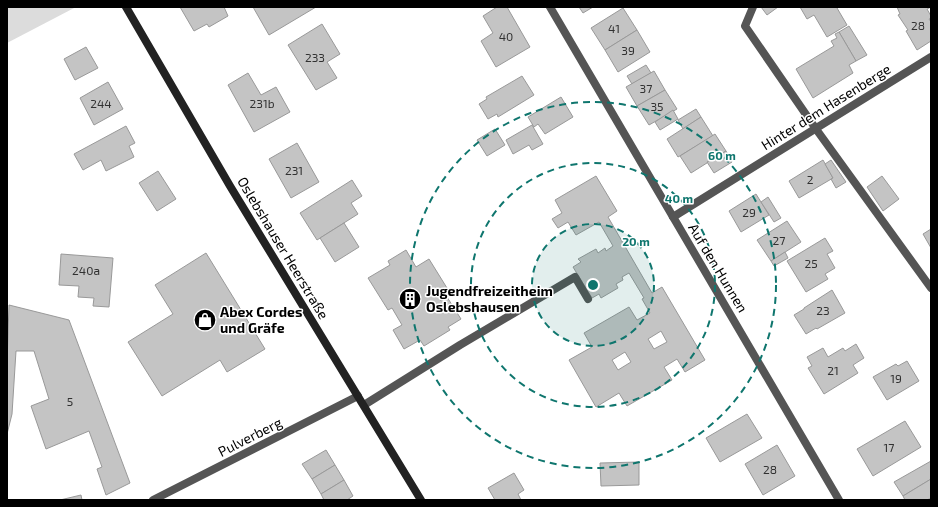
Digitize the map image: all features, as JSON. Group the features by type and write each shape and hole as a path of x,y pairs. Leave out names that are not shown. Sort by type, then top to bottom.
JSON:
{"main road":[{"name":"Oslebshauser Heerstraße","path":"126,7 230,186 421,500"}],"street":[{"name":"Auf den Hunnen","path":"550,7 839,500"},
{"path":"752,7 745,26 816,129 931,288"},
{"name":"Hinter dem Hasenberge","path":"673,217 931,57"},
{"path":"364,405 460,345 575,277 588,299"},
{"name":"Pulverberg","path":"153,500 358,396"}],"shaded area":[{"path":"7,7 76,7 7,43"}],"building":[{"path":"180,7 224,7 228,16 209,27 207,24 194,31"},
{"path":"253,7 316,7 269,35"},
{"path":"497,7 507,7 530,47 496,67 481,41 493,33 483,16"},
{"path":"579,7 593,7 583,13"},
{"path":"761,7 778,7 767,15"},
{"path":"800,7 839,7 837,8 847,25 827,37 814,15 807,19"},
{"path":"897,7 931,7 927,9 931,16 929,19 931,22 931,41 917,50 906,31 908,30 898,15 900,14"},
{"path":"623,8 637,30 605,50 591,28"},
{"path":"322,24 340,54 327,62 337,78 316,90 288,45"},
{"path":"849,26 867,55 856,61 839,32"},
{"path":"637,30 650,52 618,72 605,50"},
{"path":"839,32 856,61 849,65 853,73 813,98 796,69 834,46 831,41 837,38 835,34"},
{"path":"86,47 98,68 75,80 64,59"},
{"path":"646,65 651,73 632,84 627,76"},
{"path":"654,71 665,90 637,106 626,87"},
{"path":"248,73 261,95 276,87 290,112 254,132 228,85"},
{"path":"522,76 534,95 498,117 497,114 488,119 479,104 487,99 486,97"},
{"path":"108,82 123,109 94,125 80,98"},
{"path":"665,90 677,109 649,125 637,106"},
{"path":"561,97 573,117 545,134 538,124 534,127 528,117"},
{"path":"696,109 701,117 683,129 678,120"},
{"path":"673,110 678,119 660,130 655,122"},
{"path":"701,117 713,136 678,157 667,139"},
{"path":"532,125 543,144 532,150 529,145 513,154 506,140"},
{"path":"126,126 135,143 129,146 134,157 106,171 101,160 83,170 74,154"},
{"path":"495,129 505,145 487,156 477,140"},
{"path":"715,134 726,151 691,173 680,156"},
{"path":"297,143 319,182 291,198 269,159"},
{"path":"726,151 732,162 714,173 707,162"},
{"path":"823,160 833,178 799,198 789,181"},
{"path":"831,160 846,182 836,188 831,179 833,178 825,164"},
{"path":"158,171 176,199 157,211 139,183"},
{"path":"596,176 617,211 608,217 652,293 662,287 705,360 685,372 677,359 664,367 672,380 627,406 619,393 596,407 569,360 592,347 584,333 629,307 637,320 650,313 642,299 644,298 629,273 622,277 623,280 616,284 618,288 601,298 599,294 592,298 573,267 581,262 578,259 596,249 598,253 605,248 606,251 613,246 599,222 576,235 568,222 558,228 552,219 562,213 555,200","holes":["661,331 667,342 654,349 648,339","625,352 631,362 618,370 612,360"]},
{"path":"882,176 899,199 883,211 867,187"},
{"path":"352,180 362,196 351,203 358,214 317,240 300,213"},
{"path":"756,194 769,215 741,232 729,211"},
{"path":"768,197 781,218 774,222 761,202"},
{"path":"787,221 801,242 771,261 757,240"},
{"path":"344,223 359,247 335,262 320,238"},
{"path":"931,229 931,248 923,234"},
{"path":"825,238 833,251 827,254 835,268 825,274 828,279 806,292 787,261"},
{"name":"Jugendfreizeitheim Oslebshausen","path":"406,250 416,267 429,259 447,288 437,294 441,301 447,297 461,319 448,327 450,330 424,346 420,340 404,349 393,330 402,325 392,308 388,310 368,278 390,265 388,261"},
{"path":"785,252 788,258 774,266 771,261"},
{"path":"206,253 265,349 227,372 220,360 162,396 128,342 173,314 155,285"},
{"path":"61,254 113,258 109,307 93,306 94,298 78,297 79,286 59,285"},
{"path":"832,290 845,313 806,334 794,315"},
{"path":"9,305 69,320 130,483 106,495 97,469 102,467 89,431 46,449 31,406 49,399 34,351 16,351 12,414 7,434"},
{"path":"856,344 864,358 853,365 858,373 824,394 808,368 812,366 807,357 823,348 828,357 843,348 845,351"},
{"path":"907,361 919,381 887,400 873,377 896,364 898,366"},
{"path":"747,414 762,438 720,462 706,438"},
{"path":"905,421 921,447 873,476 857,449"},
{"path":"777,445 795,476 763,495 745,464"},
{"path":"326,450 335,465 312,479 302,464"},
{"path":"931,461 931,479 903,496 894,482"},
{"path":"639,462 639,485 601,486 600,463"},
{"path":"335,465 344,480 321,494 312,479"},
{"path":"514,473 524,490 518,494 521,500 495,500 488,488"},
{"path":"931,479 931,498 927,500 905,500 903,496"},
{"path":"344,480 353,496 347,500 324,500 321,494"},
{"path":"81,495 82,500 60,500"}],"place":[{"name":"Jugendfreizeitheim Oslebshausen","path":"410,299"},
{"name":"Abex Cordes und Gräfe","path":"205,320"}]}
